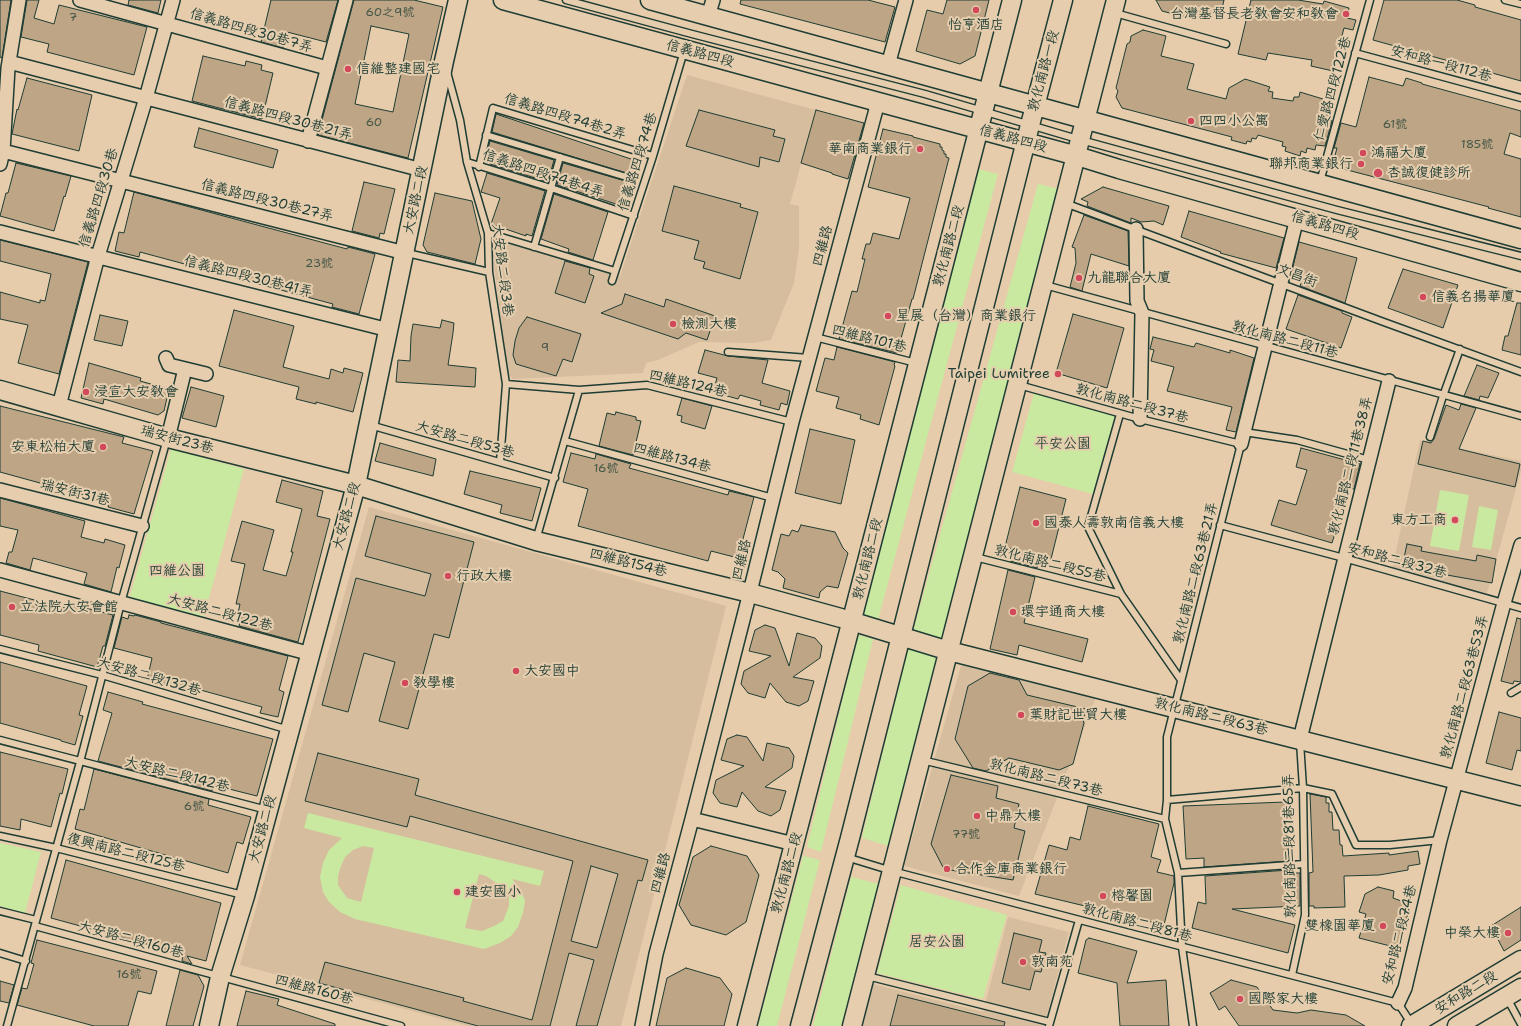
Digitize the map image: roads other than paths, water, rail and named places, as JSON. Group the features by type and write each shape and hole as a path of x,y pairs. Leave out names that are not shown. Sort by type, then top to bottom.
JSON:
{"main road":[{"name":"大安路二段","path":"209,1026 220,977 245,896 356,485 458,0"},
{"name":"信義路四段","path":"503,0 1026,142 1079,148 1119,170 1298,218 1521,282"},
{"path":"650,0 710,8 888,65 1521,239"},
{"path":"988,93 1012,0"},
{"name":"敦化南路一段","path":"1026,142 1063,0"},
{"path":"852,1026 1115,6"},
{"name":"敦化南路二段","path":"747,1026 988,93"},
{"path":"800,1026 901,637 1026,142"},
{"name":"瑞安街23巷","path":"0,390 168,438 356,485"},
{"name":"四維路154巷","path":"356,485 536,541 750,593 901,637"},
{"name":"敦化南路二段63巷","path":"901,637 949,651 1521,796"},
{"name":"安和路二段","path":"1412,1026 1521,960"},
{"name":"安和路二段","path":"1457,1026 1514,993"}],"street":[{"path":"2,158 5,66 19,0"},
{"name":"信義路四段30巷7弄","path":"80,0 327,68"},
{"name":"信義路四段30巷","path":"59,406 98,256 122,181 173,0"},
{"path":"308,141 346,0"},
{"path":"888,65 906,0"},
{"name":"信義路四段30巷21弄","path":"5,66 146,98 422,170"},
{"name":"四維路","path":"642,1026 656,954 750,593 792,422 878,102"},
{"name":"信義路四段30巷27弄","path":"2,158 122,181 405,253"},
{"path":"1242,438 1264,346 1298,218"},
{"path":"1136,229 1137,301 1142,313 1140,419"},
{"name":"信義路四段30巷41弄","path":"0,232 389,330"},
{"path":"166,358 169,365 206,374"},
{"path":"168,438 185,369"},
{"name":"敦化南路二段11巷38弄","path":"1300,739 1389,381"},
{"name":"瑞安街31巷","path":"0,490 142,526"},
{"name":"敦化南路二段63巷53弄","path":"1440,840 1504,603 1521,546"},
{"name":"大安路二段122巷","path":"0,570 311,654"},
{"path":"692,818 794,844"},
{"name":"安和路二段74巷","path":"1398,1003 1405,988 1440,840"}],"lane":[{"name":"信義路四段","path":"566,0 983,111 1030,125 1079,148 1521,256"},
{"name":"仁愛路四段122巷","path":"1320,184 1370,0"},
{"path":"1505,0 1521,4"},
{"path":"1115,6 1226,44"},
{"name":"信義路四段74巷","path":"612,281 653,156 684,49"},
{"name":"安和路一段112巷","path":"1355,53 1521,98"},
{"name":"大安路二段3巷","path":"444,61 460,120 468,162 488,233 489,272 506,384 500,462"},
{"name":"信義路四段74巷2弄","path":"486,135 493,108 653,156"},
{"path":"479,167 486,135 623,176"},
{"path":"534,247 560,157"},
{"name":"信義路四段74巷4弄","path":"468,162 479,167 551,188 634,216"},
{"name":"文昌街","path":"1065,203 1521,372"},
{"path":"488,233 616,271"},
{"path":"405,253 489,272"},
{"name":"敦化南路二段11巷","path":"1044,285 1443,396 1521,416"},
{"name":"四維路101巷","path":"815,337 918,364"},
{"path":"1430,437 1460,349"},
{"path":"728,352 809,358"},
{"name":"四維路124巷","path":"506,384 579,390 647,385 792,422"},
{"name":"敦化南路二段37巷","path":"1018,384 1140,419 1242,438 1297,440 1369,460"},
{"path":"536,541 579,390"},
{"path":"1120,414 1088,527 1121,594 1181,680"},
{"name":"大安路二段53巷","path":"369,425 555,478"},
{"path":"7,1026 80,762 142,526 168,438"},
{"name":"敦化南路二段63巷21弄","path":"1193,1026 1182,947 1178,873 1165,819 1167,800 1167,737 1242,438"},
{"name":"四維路134巷","path":"565,441 773,498"},
{"name":"安和路二段32巷","path":"1220,525 1521,608"},
{"name":"敦化南路二段55巷","path":"973,557 1121,594"},
{"name":"大安路二段132巷","path":"0,649 102,675 290,730"},
{"path":"1511,693 1521,687"},
{"name":"敦化南路二段81巷65弄","path":"1292,975 1305,915 1303,788 1300,739"},
{"name":"大安路二段142巷","path":"0,740 268,811"},
{"name":"敦化南路二段73巷","path":"921,760 1165,819"},
{"path":"1167,800 1303,788 1332,794 1356,845 1390,845 1440,840"},
{"name":"復興南路二段125巷","path":"0,836 56,848 245,896"},
{"name":"敦化南路二段81巷","path":"844,856 892,871 1398,1003"},
{"path":"1178,873 1304,864"},
{"name":"大安路二段160巷","path":"0,911 35,923 220,977"},
{"path":"865,975 1049,1024 1079,920"},
{"path":"0,954 26,961"},
{"name":"四維路160巷","path":"220,977 401,1026"},
{"path":"1514,993 1521,1024"},
{"path":"1398,1003 1412,1026"}],"place":[{"name":"怡亨酒店","path":"976,10"},
{"name":"台灣基督長老教會安和教會","path":"1346,14"},
{"name":"信維整建國宅","path":"348,69"},
{"name":"四四小公寓","path":"1191,121"},
{"name":"華南商業銀行","path":"920,149"},
{"name":"鴻福大廈","path":"1363,153"},
{"name":"聯邦商業銀行","path":"1361,164"},
{"name":"杏誠復健診所","path":"1378,173"},
{"name":"九龍聯合大廈","path":"1079,278"},
{"name":"信義名揚華廈","path":"1423,297"},
{"name":"星展（台灣）商業銀行","path":"888,316"},
{"name":"檢測大樓","path":"673,324"},
{"name":"Taipei Lumitree","path":"1058,374"},
{"name":"浸宣大安教會","path":"86,392"},
{"name":"安東松柏大廈","path":"103,447"},
{"name":"東方工商","path":"1455,520"},
{"name":"國泰人壽敦南信義大樓","path":"1036,523"},
{"name":"行政大樓","path":"448,576"},
{"name":"立法院大安會館","path":"12,607"},
{"name":"環宇通商大樓","path":"1013,612"},
{"name":"大安國中","path":"516,671"},
{"name":"教學樓","path":"405,683"},
{"name":"葉財記世貿大樓","path":"1021,715"},
{"name":"中鼎大樓","path":"977,816"},
{"name":"合作金庫商業銀行","path":"947,869"},
{"name":"建安國小","path":"457,892"},
{"name":"榕馨園","path":"1103,896"},
{"name":"雙橡園華廈","path":"1383,926"},
{"name":"中榮大樓","path":"1508,933"},
{"name":"敦南苑","path":"1023,962"},
{"name":"國際家大樓","path":"1240,999"}],"park label":[{"name":"平安公園","path":"1063,444"},
{"name":"四維公園","path":"177,571"},
{"name":"居安公園","path":"937,942"}]}
